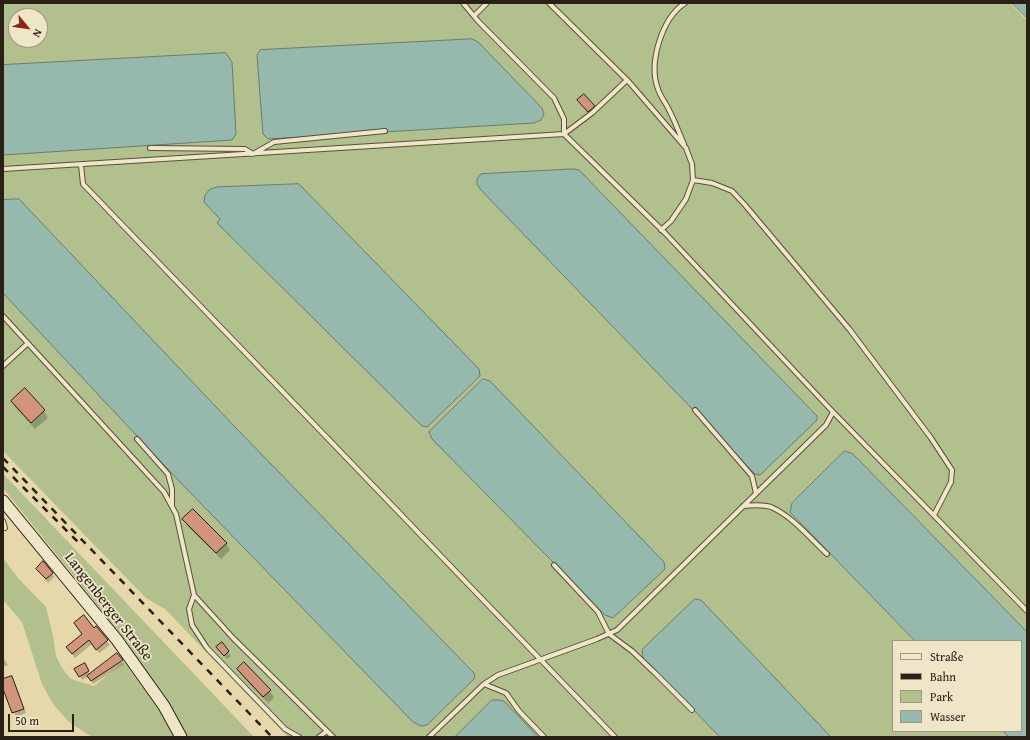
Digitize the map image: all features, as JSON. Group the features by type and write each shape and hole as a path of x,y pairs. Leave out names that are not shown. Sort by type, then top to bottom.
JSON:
{"main road":[{"name":"Langenberger Straße","path":"3,501 117,640 164,706 181,737"}],"lane":[{"path":"463,3 554,98 564,119 564,134 661,230 833,412 1027,611"},
{"path":"474,16 487,3"},
{"path":"549,3 627,80 686,148"},
{"path":"661,230 671,221 686,199 693,180 692,164 658,88 654,68 660,38 668,22 681,5 685,3"},
{"path":"3,169 564,134 592,113 627,80"},
{"path":"253,154 274,142 385,131"},
{"path":"150,148 245,148 253,154"},
{"path":"82,165 83,184 616,737"},
{"path":"693,180 712,183 732,192 741,201 850,330 931,438 952,470 951,482 934,515"},
{"path":"3,316 164,492 176,514 194,595 233,638 333,737"},
{"path":"3,366 27,344"},
{"path":"695,410 752,476 756,493"},
{"path":"429,737 484,684 498,675 617,630 826,425 833,412"},
{"path":"137,439 168,474 172,489 172,507"},
{"path":"742,506 755,505 771,507 791,519 827,554"},
{"path":"3,521 5,528"},
{"path":"554,565 598,612 609,634 632,651 692,710"},
{"path":"194,595 189,609 192,624 207,648 284,729 299,737"},
{"path":"484,684 506,693 544,737"},
{"path":"319,737 327,731"}],"green space":[{"path":"3,3 1010,3 1027,21 1027,632 853,454 845,451 792,502 790,512 914,640 892,640 892,732 1004,732 1009,737 288,737 165,609 146,598 3,451"},
{"path":"3,474 254,737 182,737 165,705 127,642 3,488"},
{"path":"3,558 18,578 46,607 56,656 62,668 71,679 94,686 124,662 162,714 174,737 92,737 69,722 53,704 42,684 22,622 3,600"}],"water":[{"path":"1012,3 1027,3 1027,18"},
{"path":"472,39 478,42 542,108 544,114 541,120 534,123 268,139 263,134 257,55 260,50"},
{"path":"226,53 232,62 236,134 232,140 3,155 3,65"},
{"path":"573,169 579,170 817,416 817,420 760,475 755,474 480,189 477,184 477,179 481,174"},
{"path":"299,184 479,369 480,376 427,427 422,426 217,223 220,219 204,202 205,195 210,189 217,187"},
{"path":"19,199 236,428 474,673 475,678 427,725 421,726 413,722 180,482 3,293 3,200"},
{"path":"483,379 490,381 664,562 665,569 613,618 605,615 432,439 429,432"},
{"path":"845,451 853,454 1027,632 1027,737 1009,737 1004,732 1022,732 1022,640 914,640 790,512 792,503"},
{"path":"695,599 701,600 831,737 720,737 643,658 642,650"},
{"path":"492,700 504,701 538,737 455,737"}],"building":[{"path":"584,94 595,106 588,112 577,100"},
{"path":"25,388 45,410 31,423 11,401"},
{"path":"193,509 227,543 216,553 182,519"},
{"path":"43,561 53,573 46,579 36,569"},
{"path":"84,615 94,628 96,626 108,640 96,650 89,640 72,654 66,647 82,634 74,623"},
{"path":"222,642 229,651 224,656 216,647"},
{"path":"117,653 123,660 91,681 87,676"},
{"path":"244,662 271,690 263,697 237,669"},
{"path":"85,663 89,671 79,677 74,669"},
{"path":"12,676 24,709 12,713 3,689 3,679"}],"railway":[{"path":"3,458 272,737"},
{"path":"3,467 79,543"}]}
